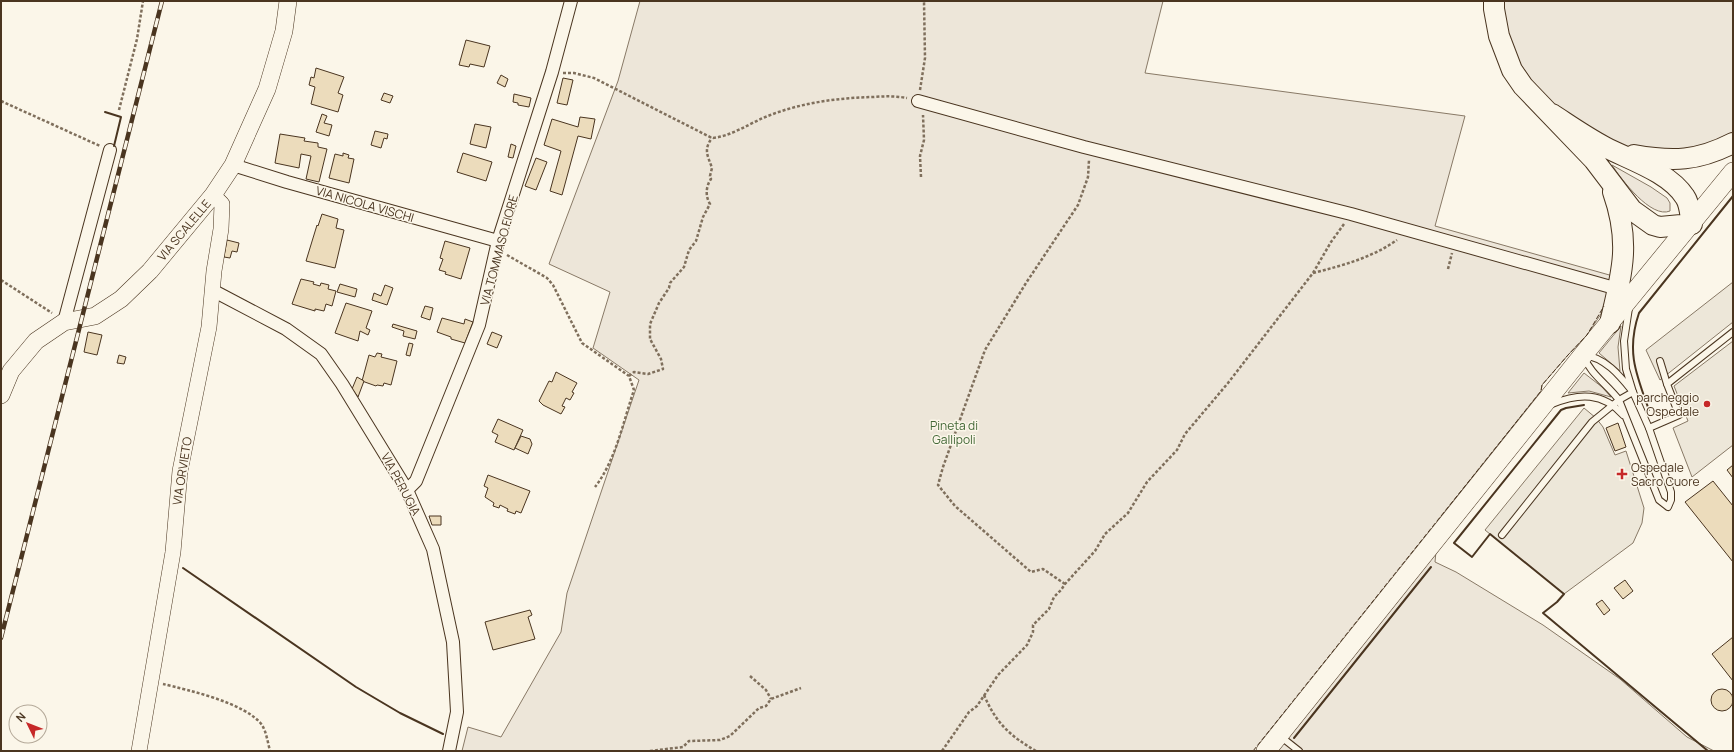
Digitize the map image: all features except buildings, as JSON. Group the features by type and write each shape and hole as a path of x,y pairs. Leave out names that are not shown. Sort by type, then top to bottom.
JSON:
{"highway":[{"path":"1494,1 1499,36 1512,70 1523,86 1552,114 1594,160 1632,210 1652,225 1667,227 1692,224 1688,202 1678,189 1656,172 1603,146 1552,114"},
{"path":"1603,146 1632,155 1683,160 1714,153 1733,143"},
{"path":"1610,182 1622,226 1624,245 1622,272 1624,294 1610,323"}],"main road":[{"name":"VIA SCALELLE","path":"1,395 11,371 36,341 64,322 95,316 121,300 150,271 213,195 233,165 267,89 282,38 288,1"},
{"path":"1624,294 1692,224 1733,172"},
{"path":"1266,751 1610,323"}],"street":[{"name":"VIA TOMMASO FIORE","path":"407,490 416,481 479,325 497,245 552,72 571,1"},
{"path":"921,102 1084,147 1351,214 1624,294"},
{"path":"64,322 110,150"},
{"name":"VIA NICOLA VISCHI","path":"233,165 497,245"},
{"name":"VIA ORVIETO","path":"139,751 173,552 180,471 209,327 214,271 221,229 222,204 213,195"},
{"name":"VIA PERUGIA","path":"212,290 286,329 321,354 342,384 407,490 433,549 453,642 457,676 458,712 449,751"}],"lane":[{"path":"1583,355 1594,374 1608,386 1619,400 1659,500 1668,507 1671,500 1671,492 1649,428 1633,392 1626,369 1624,350 1624,294"},
{"path":"1667,384 1733,332"},
{"path":"1583,355 1591,356 1602,361 1620,376 1633,392"},
{"path":"1649,428 1678,415 1660,361"},
{"path":"1502,535 1592,422 1619,400 1633,392"},
{"path":"1541,408 1568,398 1583,396 1597,398 1614,404 1628,420"},
{"path":"1279,735 1299,751"}],"path":[{"path":"119,110 137,39 143,1"},
{"path":"922,177 920,156 924,140 921,102 925,58 924,1"},
{"path":"574,73 594,78 610,85 625,95 712,138 717,138 786,109 820,101 853,97 898,96 921,102"},
{"path":"1,101 110,150"},
{"path":"629,376 634,372 648,374 662,370 661,359 650,339 650,324 659,303 669,288 670,283 684,267 689,250 696,241 703,217 710,204 708,200 707,185 711,179 710,176 712,168 706,154 706,150 707,144 712,138"},
{"path":"1065,584 1043,570 1031,572 955,506 938,485 985,350 1030,276 1078,205 1088,177 1090,162 1084,147"},
{"path":"942,751 969,712 977,706 998,675 1027,645 1033,632 1033,625 1050,609 1054,597 1094,551 1105,534 1128,513 1147,482 1177,450 1185,434 1228,383 1313,273 1331,242 1351,214"},
{"path":"1313,273 1347,265 1390,245 1411,231"},
{"path":"497,245 547,278 553,285 582,343 629,376 634,390 611,460 603,477 595,487"},
{"path":"1,280 26,295 64,322"},
{"path":"750,676 766,690 771,699"},
{"path":"151,682 216,698 247,713 262,725 270,751"},
{"path":"681,751 689,741 720,740 730,736 759,708 766,706 771,699 801,688"},
{"path":"984,694 989,707 1006,731 1036,751"},
{"path":"650,751 683,747"}],"green space":[{"name":"Pineta di Gallipoli","path":"640,1 1163,1 1145,73 1465,116 1435,226 1613,276 1601,314 1587,335 1542,385 1541,391 1439,519 1435,562 1456,572 1543,625 1620,679 1687,737 1714,751 462,751 468,727 501,737 561,632 567,593 639,380 593,348 610,292 549,264 618,81"},
{"path":"1504,1 1733,1 1733,136 1728,140 1672,152 1623,147 1554,106 1532,81 1521,65 1512,46 1503,11"},
{"path":"1612,165 1651,187 1667,198 1670,203 1670,211 1662,212 1646,204 1629,188"},
{"path":"1621,326 1618,347 1620,371 1599,353"},
{"path":"1584,373 1602,387 1611,397 1589,391 1568,393"}],"shaded area":[{"path":"1733,282 1733,322 1660,380 1646,350"},
{"name":"parcheggio Ospedale","path":"1733,341 1733,445 1692,477 1673,428 1688,421 1674,386"},
{"path":"1584,408 1596,418 1603,427 1615,455 1626,451 1644,508 1642,523 1633,543 1564,594 1485,530"}],"railway":[{"path":"1,638 162,1"}],"fence":[{"path":"1253,751 1541,391 1542,385 1587,335 1604,306"}],"wall":[{"path":"105,112 121,117 114,146"},
{"path":"1649,410 1634,362 1633,339 1639,313 1733,196"},
{"path":"1584,405 1561,410 1454,543 1472,557 1490,534 1564,594 1557,602 1543,613 1708,751"},
{"path":"1294,738 1431,567"},
{"path":"183,568 356,687 400,713 443,734"}],"place":[{"name":"parcheggio Ospedale","path":"1707,404"},
{"name":"Ospedale Sacro Cuore","path":"1622,474"}]}
